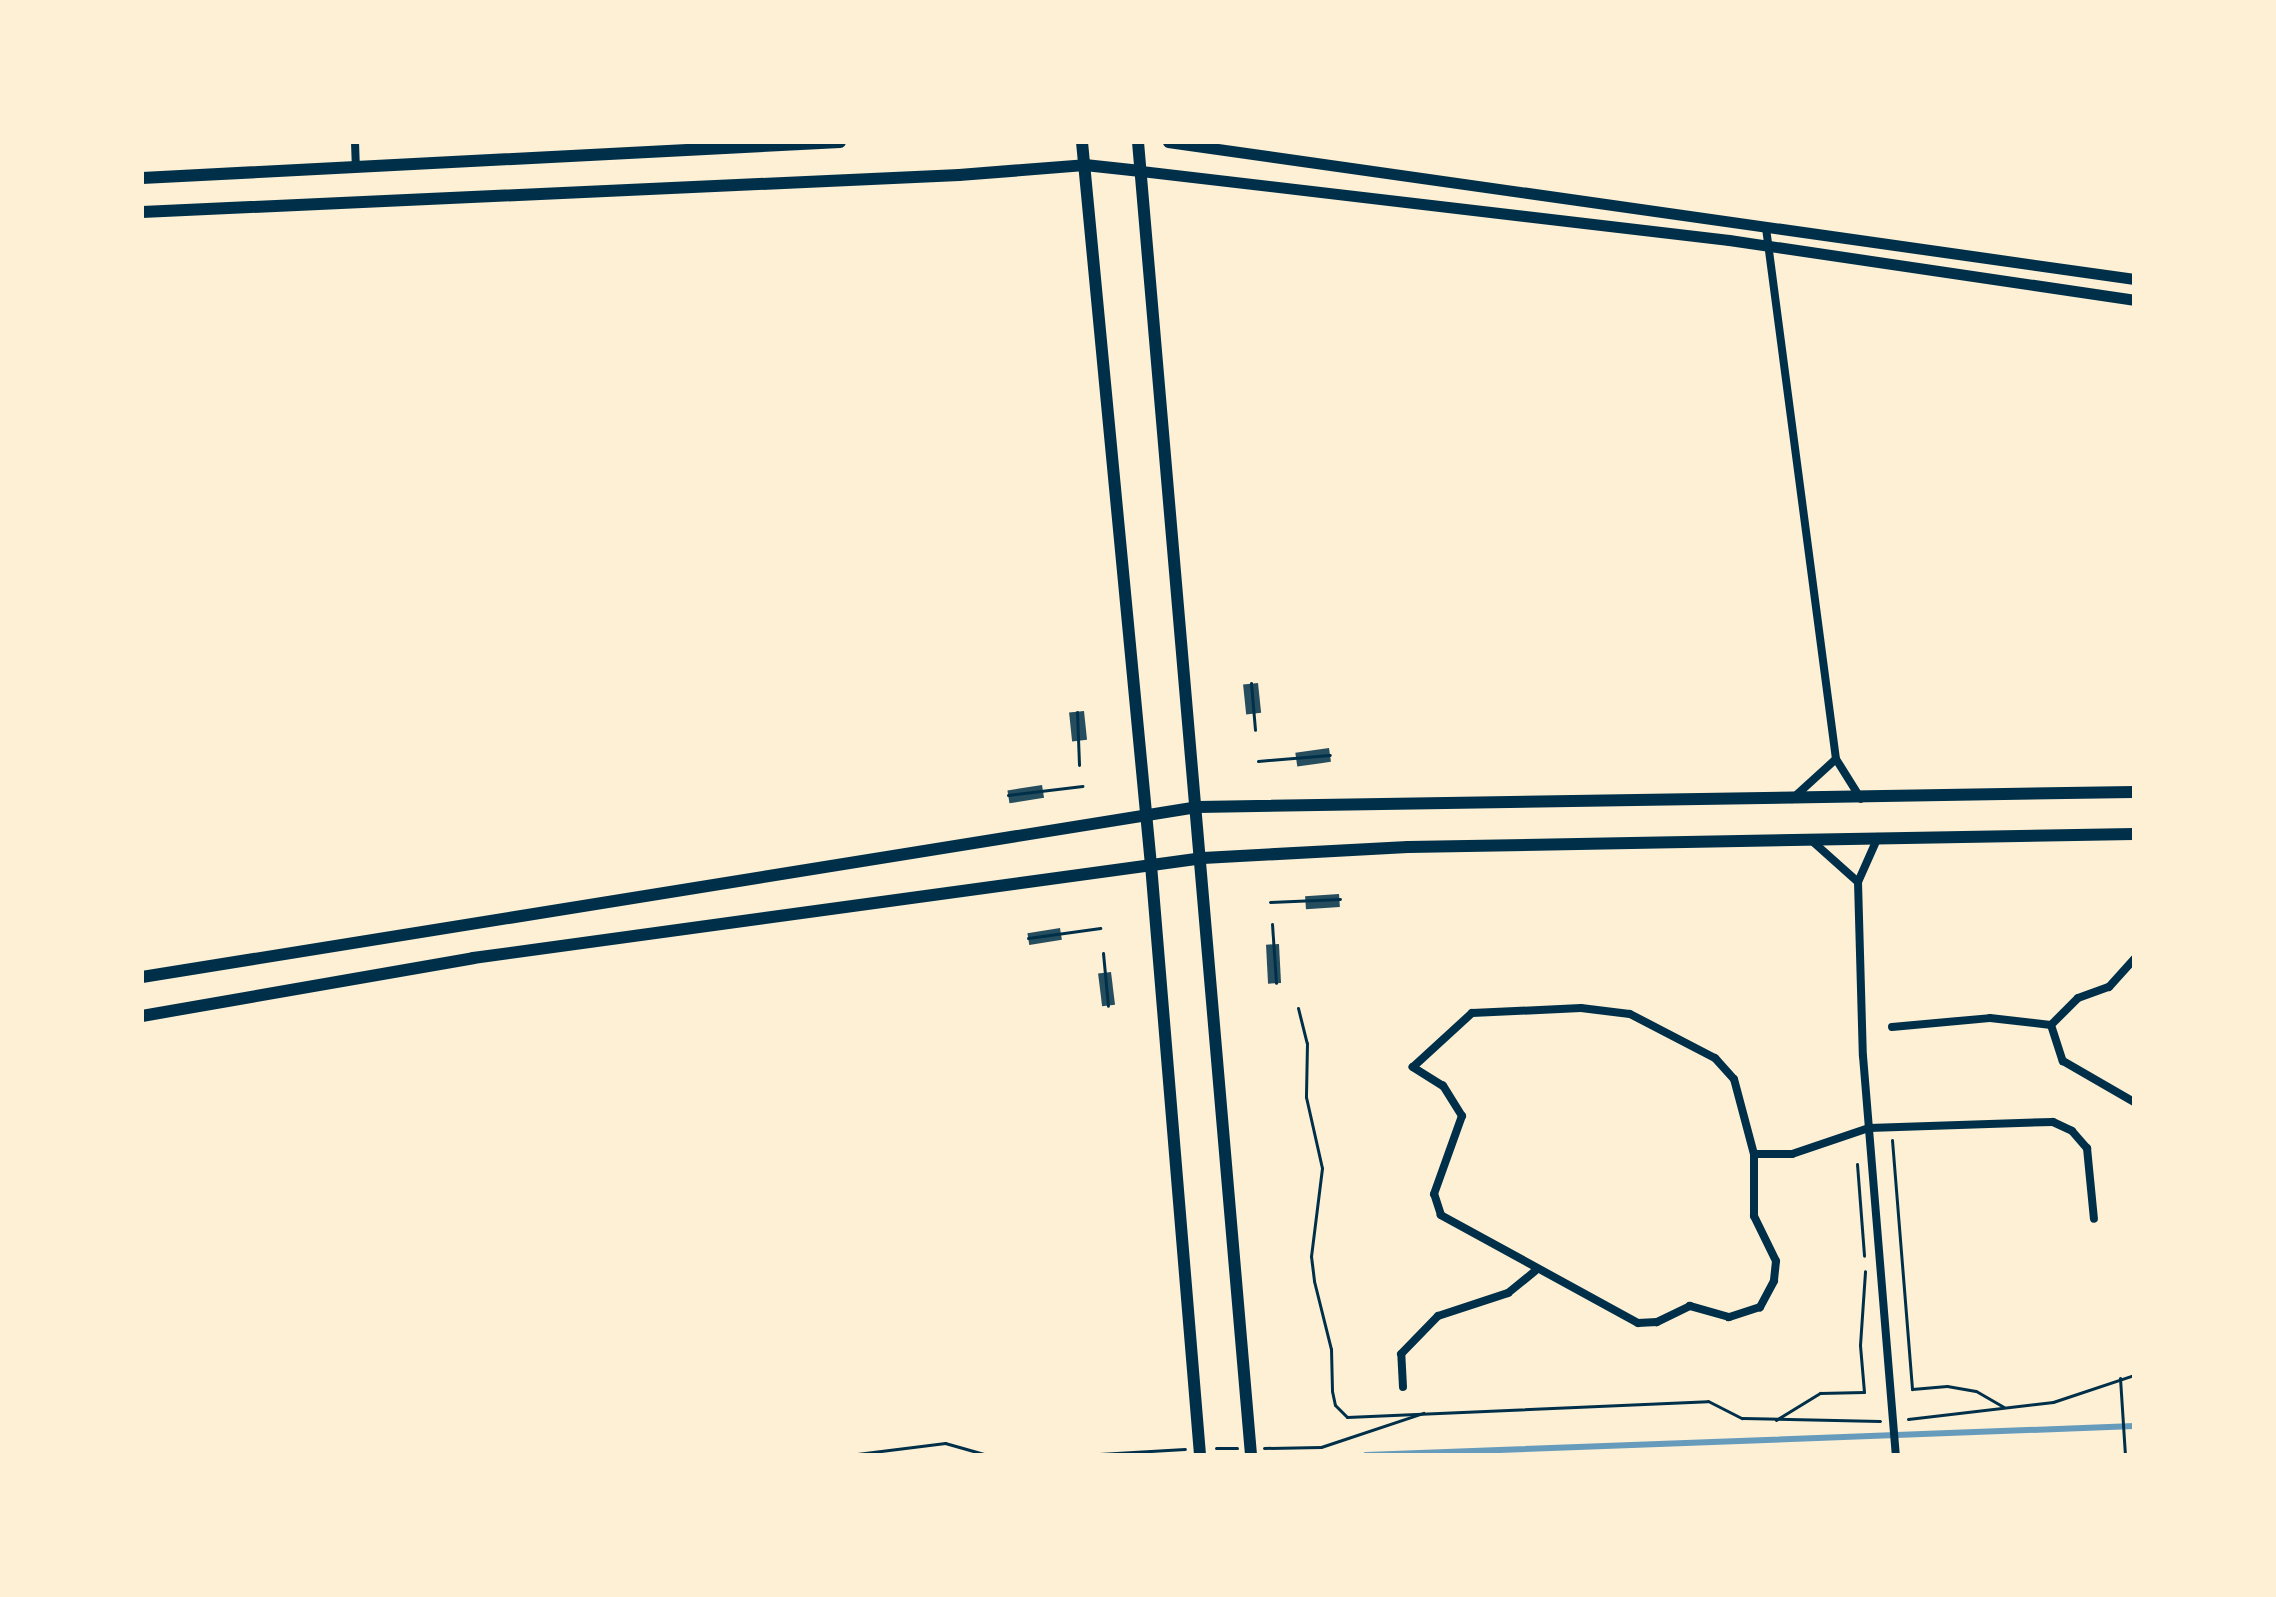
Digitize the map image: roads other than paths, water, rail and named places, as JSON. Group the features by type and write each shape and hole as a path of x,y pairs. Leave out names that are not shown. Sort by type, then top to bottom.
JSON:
{"main road":[{"path":"142,178 840,142"},
{"path":"1082,142 1143,819 1151,865 1199,1450"},
{"path":"1138,142 1203,858 1250,1449"},
{"path":"142,212 959,175 1085,165 1141,171"},
{"path":"142,977 464,922 1143,819 1198,807 1861,800 2134,792"},
{"path":"142,1016 473,958 1203,858 1408,847 1878,836 2134,834"}],"street":[{"path":"355,142 356,165"},
{"path":"1168,142 2134,279"},
{"path":"1141,171 1769,246 2134,300"},
{"path":"1766,228 1836,759 1861,800"},
{"path":"1790,800 1836,759"},
{"path":"1878,836 1858,882 1869,1128 1896,1455"},
{"path":"1809,838 1858,882"},
{"path":"2051,1025 2078,998 2109,987 2134,959"},
{"path":"1581,1008 1630,1014 1715,1058 1734,1079 1754,1154 1754,1216 1776,1261 1768,1293 1760,1307 1746,1315 1729,1317 1690,1306 1657,1322 1638,1323 1535,1271 1453,1226 1441,1215 1434,1194 1462,1116 1443,1086 1413,1067 1472,1013 1581,1008"},
{"path":"1892,1027 1990,1018 2051,1025"},
{"path":"2051,1025 2063,1061 2134,1102"},
{"path":"1754,1154 1792,1154 1869,1128 2053,1122 2072,1131 2087,1148 2094,1219"},
{"path":"1403,1387 1401,1354 1438,1316 1508,1293 1535,1271"}],"waterway":[{"path":"1366,1455 2134,1426"}]}
